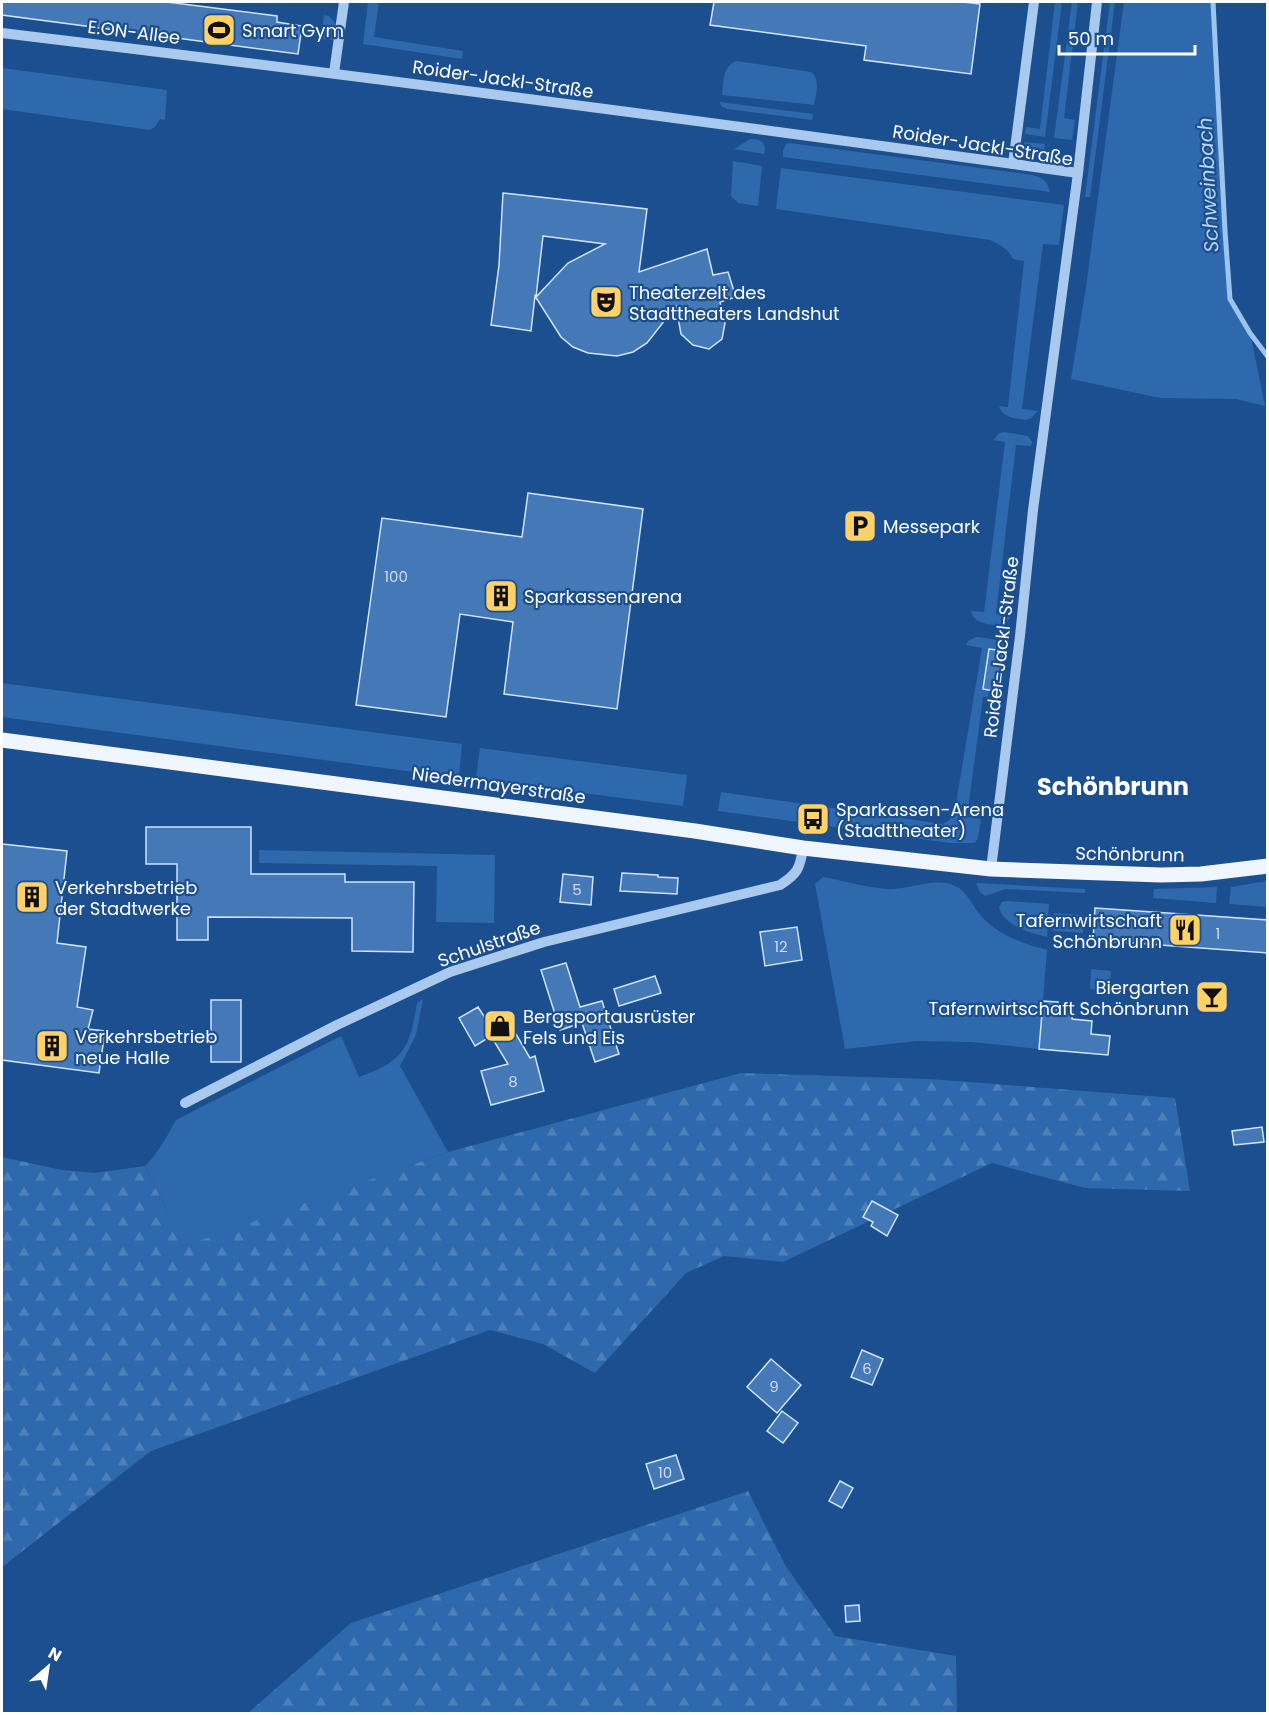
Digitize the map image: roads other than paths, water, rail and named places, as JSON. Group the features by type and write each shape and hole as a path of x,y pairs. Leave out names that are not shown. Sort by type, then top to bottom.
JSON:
{"main road":[{"name":"Niedermayerstraße","path":"2,740 661,826 803,848 991,869"},
{"name":"Schönbrunn","path":"991,869 1161,875 1201,874 1268,866"}],"street":[{"path":"334,73 344,2"},
{"path":"1013,164 1034,2"},
{"path":"1078,173 1097,2"},
{"name":"E.ON-Allee","path":"2,33 334,73"},
{"name":"Roider-Jackl-Straße","path":"334,73 1078,173 1033,510 991,869"},
{"name":"Schulstraße","path":"185,1103 337,1025 450,972 543,942 780,885 795,875 801,863 803,848"}],"waterway":[{"name":"Schweinbach","path":"1213,2 1230,299 1250,333 1268,357"}],"place":[{"name":"Smart Gym","path":"219,30"},
{"name":"Theaterzelt des Stadttheaters Landshut","path":"606,302"},
{"name":"Messepark","path":"860,526"},
{"name":"Sparkassenarena","path":"501,596"},
{"name":"Sparkassen-Arena (Stadttheater)","path":"813,819"},
{"name":"Verkehrsbetrieb der Stadtwerke","path":"32,897"},
{"name":"Tafernwirtschaft Schönbrunn","path":"1185,930"},
{"name":"Biergarten Tafernwirtschaft Schönbrunn","path":"1212,997"},
{"name":"Bergsportausrüster Fels und Eis","path":"500,1026"},
{"name":"Verkehrsbetrieb neue Halle","path":"52,1046"}],"district":[{"name":"Schönbrunn","path":"1113,786"}]}
